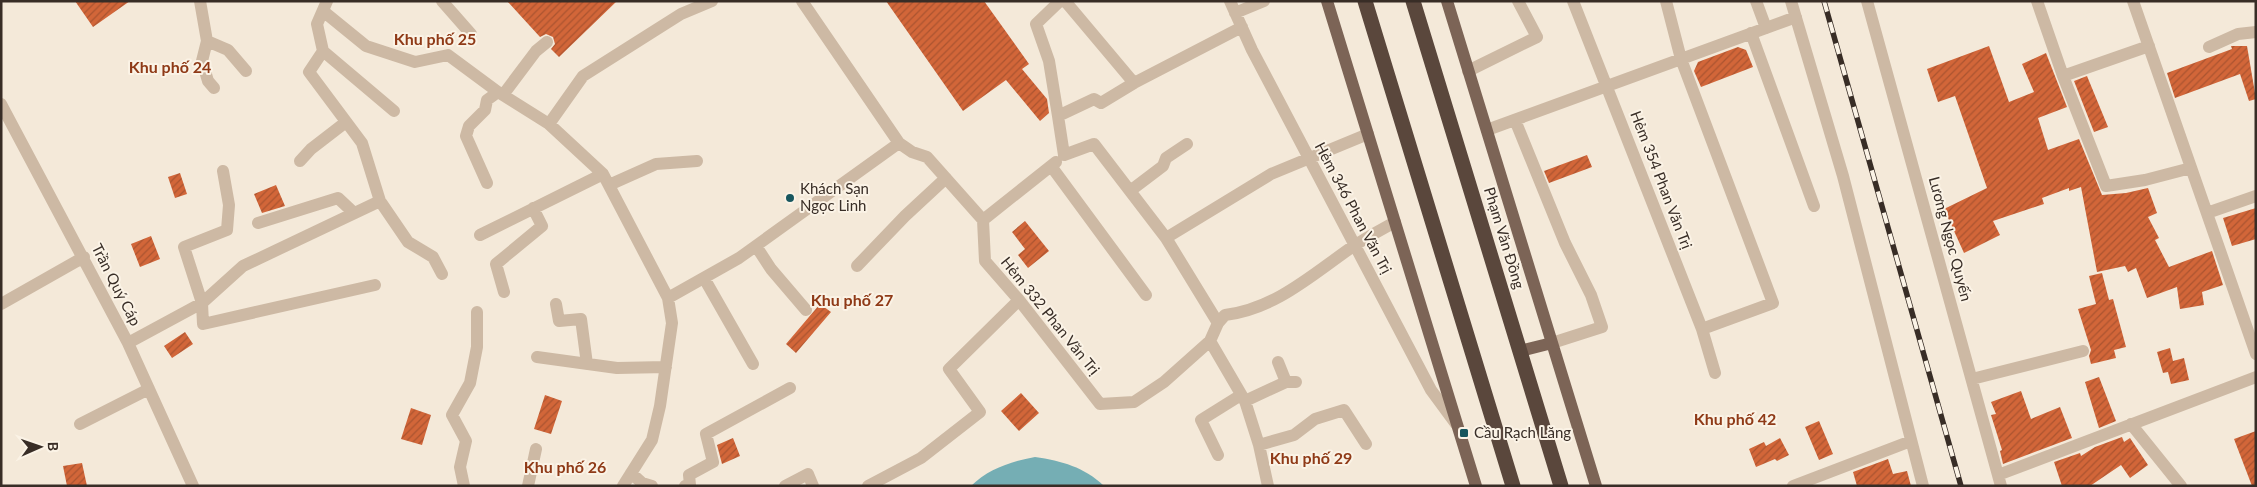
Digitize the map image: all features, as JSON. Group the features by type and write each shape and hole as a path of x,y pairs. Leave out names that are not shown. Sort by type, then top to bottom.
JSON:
{"highway":[{"path":"1365,1 1513,486"},
{"name":"Phạm Văn Đồng","path":"1413,1 1561,486"}],"main road":[{"path":"1328,1 1476,486"},
{"name":"Phạm Văn Đồng","path":"1447,1 1596,486"},
{"path":"1520,350 1552,343"}],"street":[{"path":"200,1 207,42 202,61 208,81 214,88"},
{"path":"442,1 471,34"},
{"path":"549,124 583,76 681,14 712,1"},
{"path":"802,1 899,143 912,152 928,157 983,220 1064,155 1094,144 1166,238 1218,323"},
{"path":"1060,1 1036,24 1049,61 1064,155"},
{"path":"1065,1 1134,83"},
{"path":"1233,7 1264,1"},
{"path":"1468,71 1537,37 1518,1"},
{"name":"Hẻm 354 Phan Văn Trị","path":"1573,1 1702,329 1714,372"},
{"path":"1666,1 1682,59 1773,303 1702,329"},
{"path":"1756,1 1766,28"},
{"path":"1791,1 1843,176 1923,486"},
{"name":"Lương Ngọc Quyến","path":"1867,1 2000,480"},
{"path":"2037,1 2063,76 2106,186 2146,180 2191,168"},
{"path":"2133,1 2256,354"},
{"path":"394,111 323,51 317,24 325,6 366,46 415,62 448,55 501,94 549,124 606,180 668,298 672,323 652,440 623,486"},
{"name":"Hẻm 346 Phan Văn Trị","path":"1233,7 1308,157 1431,390 1457,425"},
{"path":"1487,130 1796,17"},
{"path":"1058,116 1094,99 1101,103 1134,83 1242,27"},
{"path":"2209,46 2238,34 2256,32"},
{"path":"1751,33 1814,206"},
{"path":"207,42 228,50 246,71"},
{"path":"486,183 466,136 469,126 485,110 487,100 501,94 536,51 547,42"},
{"path":"2063,76 2149,46"},
{"path":"323,51 309,72 362,143 380,201 408,242 433,256 442,274"},
{"name":"Trần Quý Cáp","path":"1,104 5,120 84,257 128,343 193,486"},
{"path":"1515,120 1565,243 1591,295 1602,327 1552,343"},
{"path":"300,161 311,149 346,122"},
{"path":"1166,238 1271,174 1308,157 1368,134"},
{"path":"668,298 756,246 899,143"},
{"path":"1130,191 1163,166 1166,158 1188,144"},
{"path":"480,235 533,208 606,180 656,164 697,161"},
{"path":"1051,166 1146,295"},
{"path":"223,171 229,205 227,230 184,247 202,303 204,324 375,285"},
{"path":"857,266 905,216 946,178"},
{"path":"2207,213 2256,196"},
{"path":"258,223 338,198 354,213"},
{"path":"128,343 202,303 243,266 380,201"},
{"path":"504,292 496,264 542,226 533,208"},
{"name":"Hẻm 332 Phan Văn Trị","path":"983,220 985,261 1019,300 1100,404 1134,402 1164,382 1210,342"},
{"path":"1268,486 1259,445 1243,398 1210,342 1218,323 1225,315 1242,313 1297,288 1355,246 1395,222"},
{"path":"756,246 771,269 806,310"},
{"path":"1,304 84,257"},
{"path":"704,278 753,364"},
{"path":"868,486 921,458 980,412 949,369 1019,300"},
{"path":"556,304 559,321 581,319 587,364"},
{"path":"464,486 460,467 466,441 452,415 470,383 476,347 477,312"},
{"path":"1972,379 2083,350"},
{"path":"537,357 618,368 666,367"},
{"path":"1218,455 1201,420 1243,398 1291,382 1278,362"},
{"path":"2000,480 2131,424 2256,377"},
{"path":"685,486 690,485 689,475 713,462 706,434 790,388"},
{"path":"80,424 149,389"},
{"path":"1259,445 1294,435 1316,419 1344,410 1366,444"},
{"path":"2131,424 2181,486"},
{"path":"1793,486 1911,441"},
{"path":"528,486 536,449"},
{"path":"631,473 642,483 652,486"},
{"path":"785,486 808,474 813,486"}],"water":[{"path":"1035,457 1072,466 1089,474 1104,486 971,486 993,470"}],"building":[{"path":"75,1 130,1 93,27"},
{"path":"507,1 617,1 559,57 551,49 555,44 553,37 546,34 540,37"},
{"path":"886,1 984,1 1029,64 1022,69 1047,99 1049,113 1040,121 1006,80 963,111"},
{"path":"1989,46 2009,102 2034,92 2022,64 2046,53 2067,107 2038,118 2048,150 2079,139 2102,195 2126,193 2148,188 2157,213 2148,217 2159,238 2155,240 2169,267 2212,251 2223,285 2202,292 2204,305 2180,309 2177,287 2147,298 2136,268 2128,272 2125,266 2097,272 2081,187 2069,191 2069,188 2042,198 2044,204 1993,221 2000,235 1964,253 1944,209 1987,188 1955,96 1938,102 1927,69"},
{"path":"2231,46 2247,46 2256,99 2249,101 2240,74 2175,98 2167,73 2232,49"},
{"path":"1738,47 1746,50 1753,67 1701,87 1694,71 1698,62"},
{"path":"2087,76 2108,127 2094,132 2074,81"},
{"path":"1587,155 1592,167 1549,183 1544,171"},
{"path":"180,173 187,194 175,198 168,177"},
{"path":"276,185 285,206 262,213 254,194"},
{"path":"2256,208 2256,239 2232,246 2223,218"},
{"path":"1025,221 1049,251 1028,268 1018,255 1025,249 1012,232"},
{"path":"151,236 160,259 140,267 131,244"},
{"path":"2102,273 2109,300 2113,299 2126,347 2114,350 2116,358 2091,364 2089,356 2091,350 2078,309 2096,304 2089,276"},
{"path":"820,304 831,312 796,353 786,344"},
{"path":"185,332 193,344 172,358 164,346"},
{"path":"2170,348 2173,361 2184,358 2189,380 2171,384 2168,372 2163,373 2157,352"},
{"path":"2099,377 2116,421 2099,428 2085,382"},
{"path":"2021,391 2031,419 2060,407 2072,438 2003,464 2000,451 2002,450 1991,415 1996,414 1991,402"},
{"path":"1021,393 1039,413 1019,431 1001,411"},
{"path":"545,395 562,401 551,434 534,429"},
{"path":"411,408 431,415 422,445 401,439"},
{"path":"1819,421 1833,454 1819,460 1805,427"},
{"path":"2256,431 2256,486 2252,486 2234,439"},
{"path":"2122,437 2124,442 2130,438 2148,465 2130,478 2121,465 2090,486 2062,486 2054,462 2080,453 2081,456 2095,447"},
{"path":"733,438 740,456 722,464 717,445"},
{"path":"1780,438 1789,455 1777,461 1775,459 1756,467 1749,449 1764,442 1766,446"},
{"path":"1888,459 1893,474 1907,471 1911,486 1857,486 1853,472"},
{"path":"82,463 87,486 67,486 63,466"}],"railway":[{"path":"1824,1 1961,486"}],"place":[{"name":"Khách Sạn Ngọc Linh","path":"790,198"},
{"name":"Cầu Rạch Lăng","path":"1464,433"}],"district":[{"name":"Khu phố 25","path":"435,39"},
{"name":"Khu phố 24","path":"170,67"},
{"name":"Khu phố 27","path":"852,300"},
{"name":"Khu phố 42","path":"1735,419"},
{"name":"Khu phố 29","path":"1311,458"},
{"name":"Khu phố 26","path":"565,467"}]}
